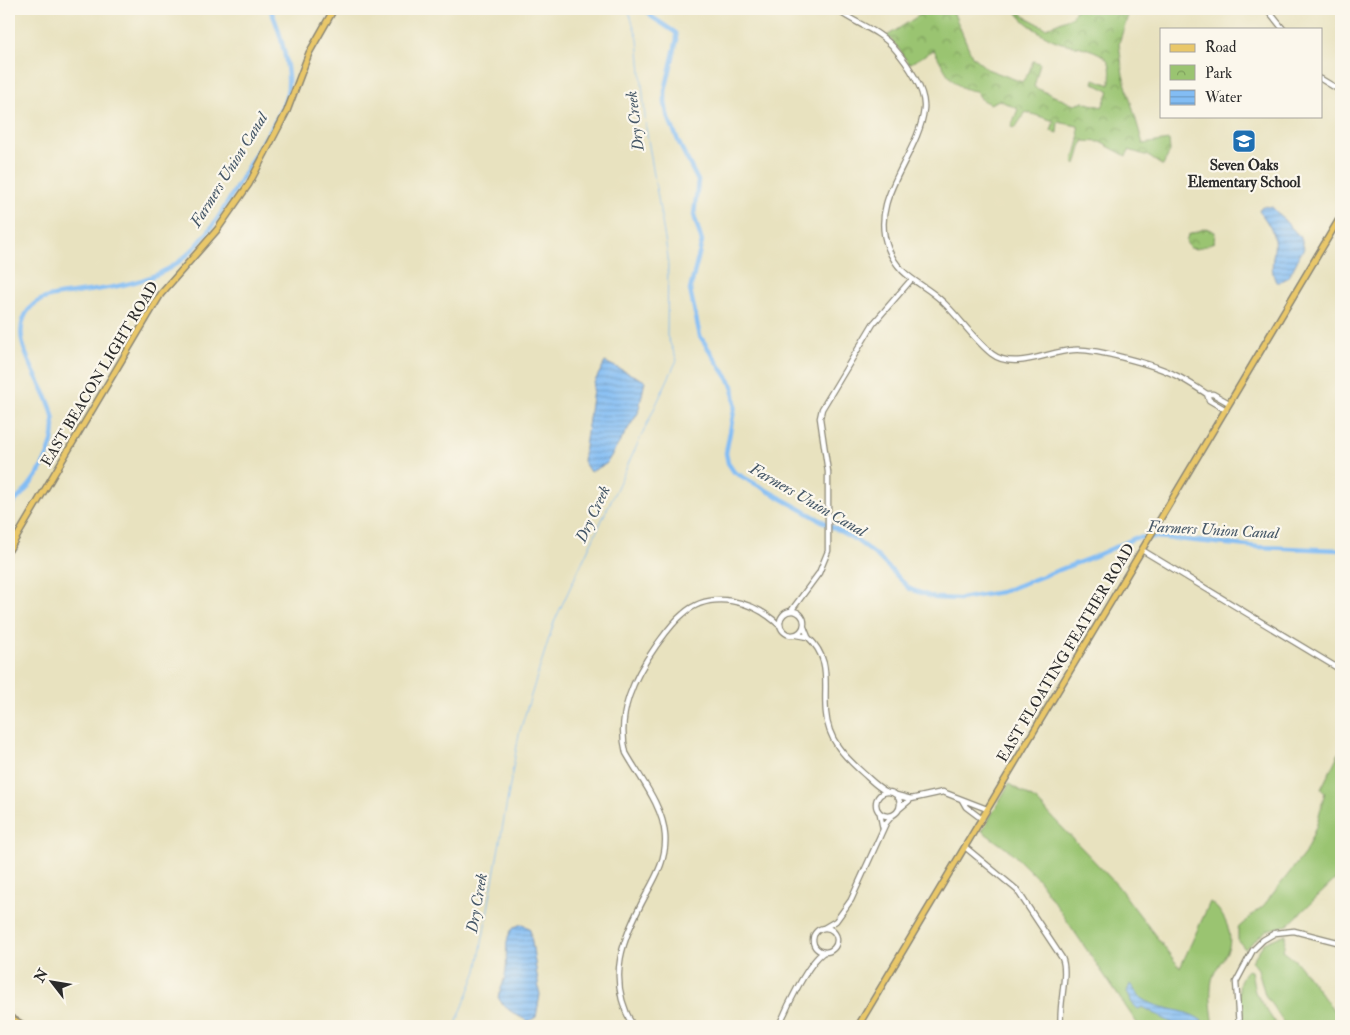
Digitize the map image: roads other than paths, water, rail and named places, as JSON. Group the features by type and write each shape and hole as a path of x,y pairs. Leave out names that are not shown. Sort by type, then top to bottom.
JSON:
{"main road":[{"name":"EAST BEACON LIGHT ROAD","path":"9,550 161,294 217,230 249,184 287,111 309,53 334,9"},
{"name":"EAST FLOATING FEATHER ROAD","path":"858,1026 1341,216"},
{"path":"9,1017 25,1026"}],"street":[{"path":"836,9 892,44 917,84 922,98 924,108 920,126 888,198 884,221 888,250 901,270 911,280 942,301 988,350 999,358 1014,361 1072,350 1096,351 1174,374 1207,394 1213,394 1229,403"},
{"path":"1267,9 1282,28"},
{"path":"1322,81 1341,92"},
{"path":"772,618 791,611 799,604 824,566 828,551 828,472 820,418 822,409 873,324 911,280"},
{"path":"1207,394 1209,400 1226,410"},
{"path":"1143,549 1341,670"},
{"path":"633,1026 619,987 621,953 631,923 661,867 666,838 664,822 626,753 624,724 632,683 675,621 692,606 717,599 743,604 772,618 786,634 808,637"},
{"path":"799,604 808,637 821,656 826,670 826,714 831,735 842,753 875,785 887,792 911,799"},
{"path":"791,611 801,616"},
{"path":"779,626 784,614"},
{"path":"797,635 804,626"},
{"path":"875,785 876,807 880,814 883,830"},
{"path":"876,799 881,794 887,792"},
{"path":"815,958 813,938 815,933 836,921 851,900 883,830 899,809 911,799 942,792 987,810"},
{"path":"896,795 900,802 899,809"},
{"path":"962,800 966,807 982,819"},
{"path":"880,814 892,816"},
{"path":"965,847 1017,890 1062,958 1065,969 1061,993 1060,1026"},
{"path":"779,1026 788,1004 815,958 834,948 837,942 836,921"},
{"path":"824,928 831,929 836,935"},
{"path":"1239,1026 1236,982 1253,950 1263,940 1275,933 1294,930 1341,943"},
{"path":"815,946 824,952"}],"water":[{"path":"1262,206 1272,207 1301,238 1304,248 1289,275 1281,282 1276,282 1273,275 1274,241 1271,229 1259,211"},
{"path":"605,362 645,381 638,413 606,464 590,472 583,461 594,383"},
{"path":"523,924 530,929 540,995 536,1017 529,1021 511,1012 498,997 505,973 508,936 516,926"},
{"path":"1130,984 1143,999 1192,1015 1208,1026 1177,1026 1143,1007 1138,1009 1132,1003 1127,992"}],"waterway":[{"name":"Farmers Union Canal","path":"9,507 19,498 37,475 50,449 53,435 54,422 51,408 33,371 23,344 21,331 24,318 31,307 48,297 120,286 158,274 175,264 204,238 274,124 285,101 288,74 281,38 270,9"},
{"name":"Dry Creek","path":"461,1026 457,1021 477,971 519,734 554,622 677,360 667,336 668,257 646,128 638,39 628,9"},
{"name":"Farmers Union Canal","path":"646,9 652,17 676,33 677,39 665,91 665,103 667,114 680,145 698,181 694,215 702,242 690,290 700,336 733,386 735,405 726,453 728,463 734,472 856,540 877,556 910,589 935,598 960,599 1001,592 1093,557 1135,538 1156,537 1258,547 1341,550"}],"place":[{"name":"Seven Oaks Elementary School","path":"1244,141"}]}
